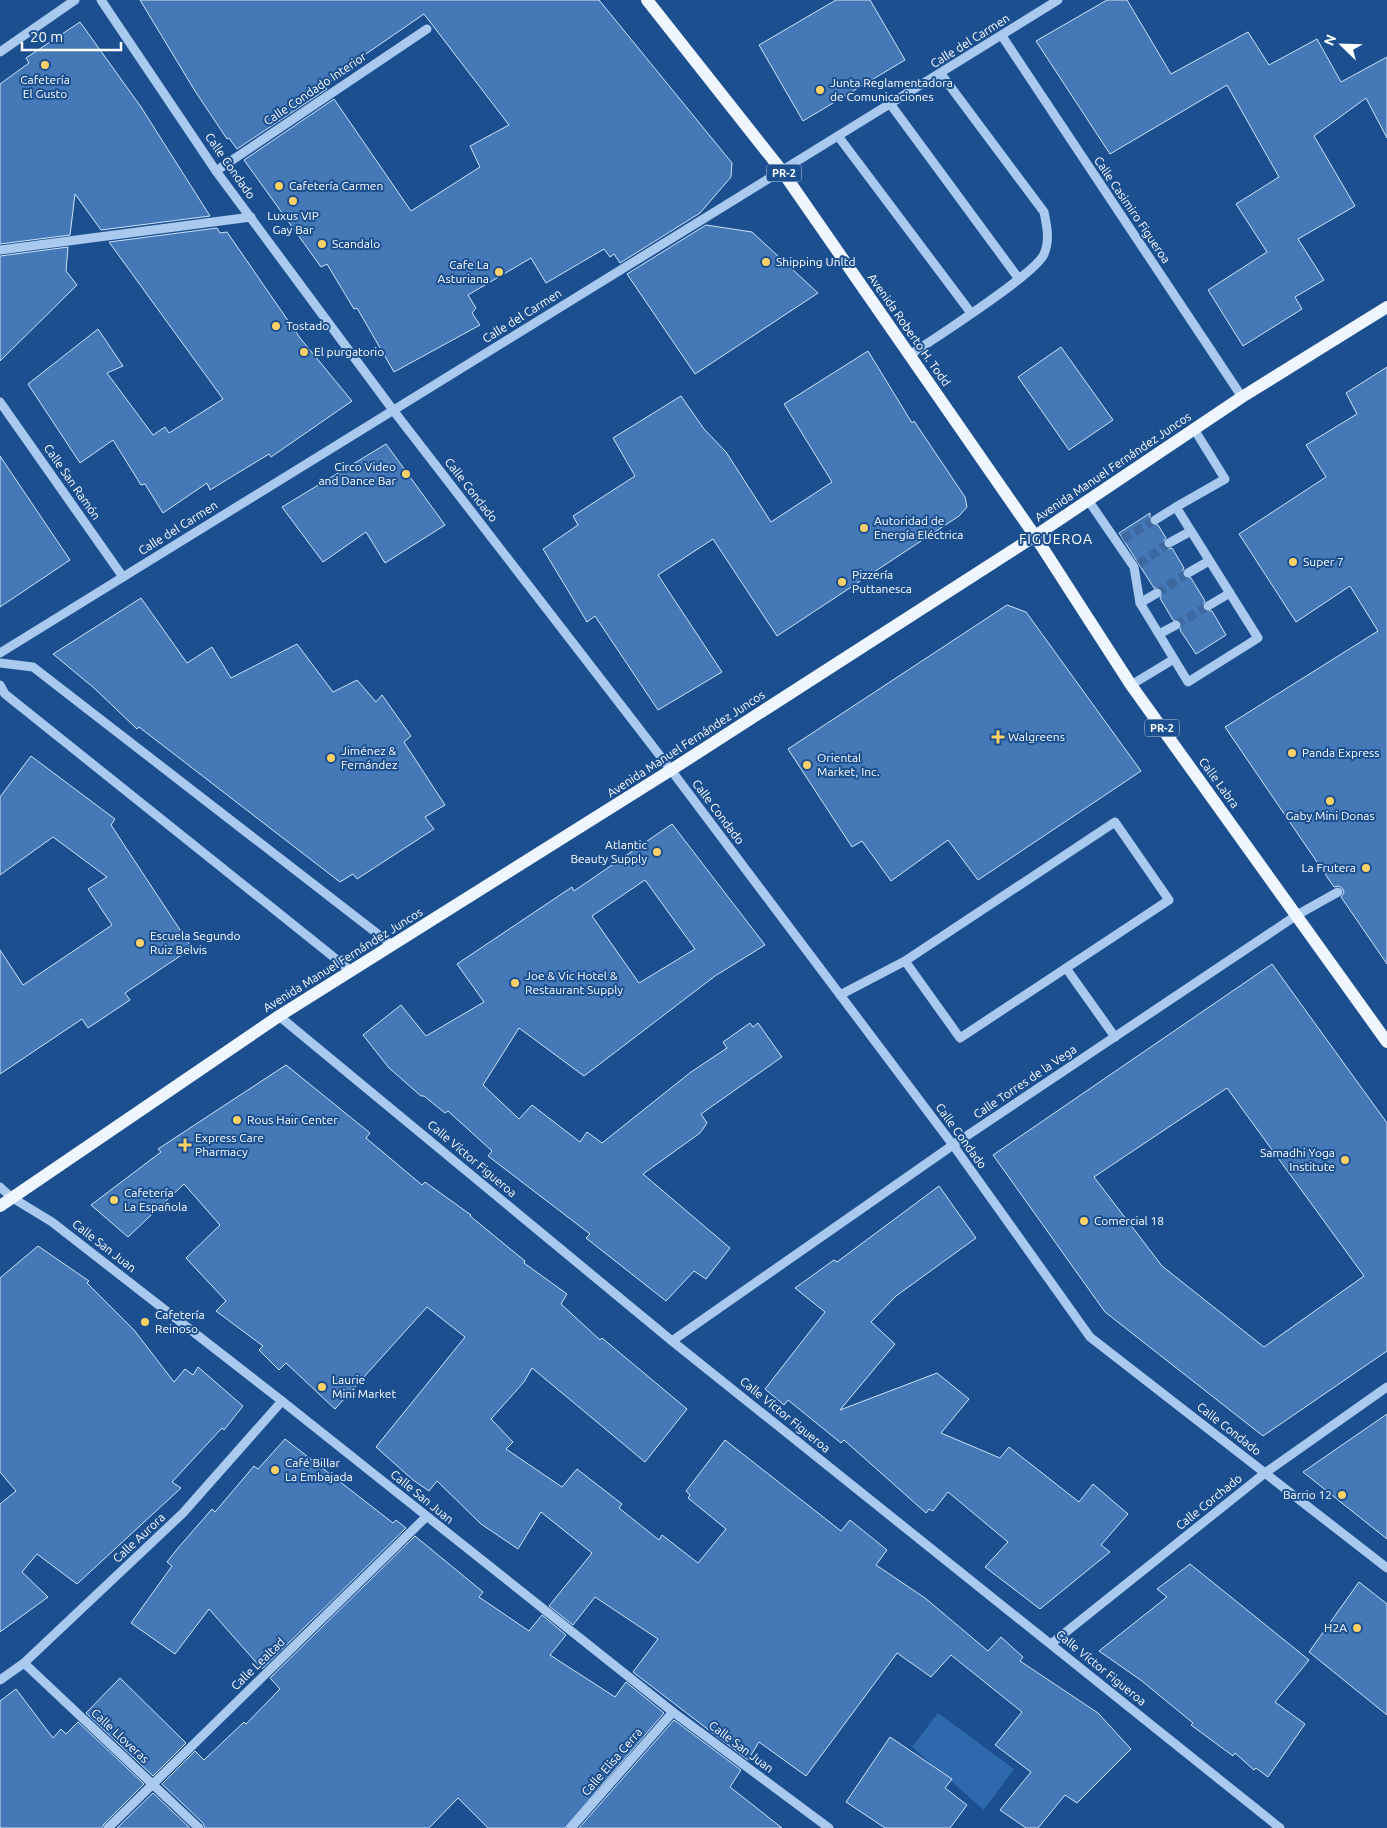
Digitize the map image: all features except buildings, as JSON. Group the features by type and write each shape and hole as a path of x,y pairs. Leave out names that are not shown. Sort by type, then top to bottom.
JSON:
{"main road":[{"name":"Avenida Roberto H. Todd","path":"647,0 782,171 1035,536"},
{"name":"Avenida Manuel Fernández Juncos","path":"0,1206 279,1016 671,770 1035,536 1242,397 1387,307"},
{"name":"Calle Labra","path":"1035,536 1131,685 1387,1042"}],"street":[{"path":"0,52 75,0"},
{"name":"Calle Condado","path":"101,0 216,171 393,410 671,770 953,1145 1090,1337 1387,1568"},
{"name":"Calle del Carmen","path":"0,653 891,105 1058,0"},
{"name":"Calle Condado Interior","path":"216,171 427,29"},
{"name":"Calle Casimiro Figueroa","path":"1002,36 1242,397"},
{"path":"910,355 1019,279 1044,256 1049,234 1044,212 941,74"},
{"path":"891,105 1019,279"},
{"path":"838,136 971,313"},
{"path":"0,250 251,217"},
{"name":"Calle San Ramón","path":"0,402 123,576"},
{"path":"1155,520 1225,479 1194,429"},
{"path":"1088,500 1136,565 1140,603 1188,682 1258,638 1176,508"},
{"path":"1169,543 1191,531"},
{"path":"1188,573 1209,561"},
{"path":"1140,603 1157,593"},
{"path":"1208,606 1230,594"},
{"path":"1159,634 1176,625"},
{"path":"1131,685 1174,660"},
{"path":"0,663 33,667 392,945"},
{"path":"0,685 5,694 351,971"},
{"path":"840,995 905,961 1115,822 1169,900 960,1038 905,961"},
{"name":"Calle Torres de la Vega","path":"672,1341 953,1145 1297,915 1338,892"},
{"path":"1066,968 1115,1037"},
{"name":"Calle Víctor Figueroa","path":"279,1016 672,1341 1280,1828"},
{"name":"Calle San Juan","path":"0,1187 11,1197 52,1222 282,1400 426,1517 673,1712 829,1828"},
{"name":"Calle Corchado","path":"1051,1644 1265,1473 1387,1387"},
{"name":"Calle Aurora","path":"0,1680 24,1663 183,1513 282,1400"},
{"name":"Calle Lealtad","path":"108,1828 426,1517"},
{"name":"Calle Lloveras","path":"24,1663 199,1828"},
{"name":"Calle Elisa Cerra","path":"571,1828 673,1712"}],"shaded area":[{"path":"938,1713 1014,1769 984,1810 912,1747"}],"tunnel":[{"path":"1123,539 1155,520"},
{"path":"1139,564 1169,543"},
{"path":"1157,593 1188,573"},
{"path":"1176,625 1208,606"}],"place":[{"name":"Cafetería El Gusto","path":"45,65"},
{"name":"Junta Reglamentadora de Comunicaciones","path":"820,90"},
{"name":"Cafetería Carmen","path":"279,186"},
{"name":"Luxus VIP Gay Bar","path":"293,201"},
{"name":"Scandalo","path":"322,244"},
{"name":"Shipping Unltd","path":"766,262"},
{"name":"Cafe La Asturiana","path":"499,272"},
{"name":"Tostado","path":"276,326"},
{"name":"El purgatorio","path":"304,352"},
{"name":"Circo Video and Dance Bar","path":"406,474"},
{"name":"Autoridad de Energía Eléctrica","path":"864,528"},
{"name":"Super 7","path":"1293,562"},
{"name":"Pizzería Puttanesca","path":"842,582"},
{"name":"Walgreens","path":"998,737"},
{"name":"Panda Express","path":"1292,753"},
{"name":"Jiménez & Fernández","path":"331,758"},
{"name":"Oriental Market, Inc.","path":"807,765"},
{"name":"Gaby Mini Donas","path":"1330,801"},
{"name":"Atlantic Beauty Supply","path":"657,852"},
{"name":"La Frutera","path":"1366,868"},
{"name":"Escuela Segundo Ruiz Belvis","path":"140,943"},
{"name":"Joe & Vic Hotel & Restaurant Supply","path":"515,983"},
{"name":"Rous Hair Center","path":"237,1120"},
{"name":"Express Care Pharmacy","path":"185,1145"},
{"name":"Samadhi Yoga Institute","path":"1345,1160"},
{"name":"Cafetería La Española","path":"114,1200"},
{"name":"Comercial 18","path":"1084,1221"},
{"name":"Cafetería Reinoso","path":"145,1322"},
{"name":"Laurie Mini Market","path":"322,1387"},
{"name":"Café Billar La Embajada","path":"275,1470"},
{"name":"Barrio 12","path":"1342,1495"},
{"name":"H2A","path":"1357,1628"}],"district":[{"name":"FIGUEROA","path":"1056,539"}]}
